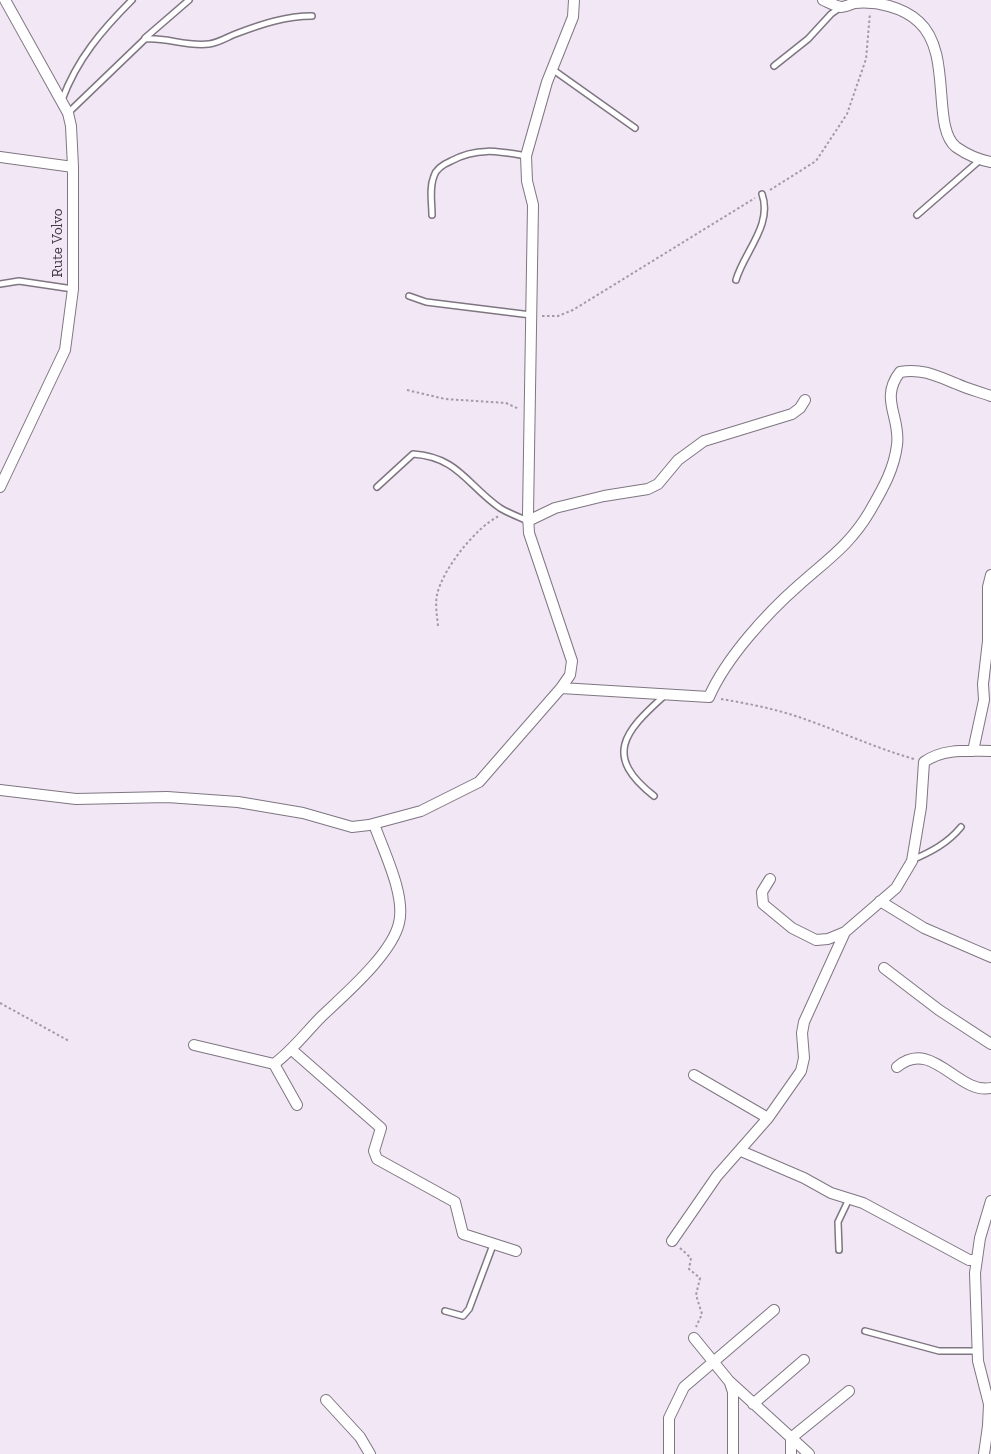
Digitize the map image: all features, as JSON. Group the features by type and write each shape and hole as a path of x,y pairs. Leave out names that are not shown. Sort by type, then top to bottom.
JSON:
{"street":[{"name":"Rute Volvo","path":"0,487 65,350 73,289 73,168 71,126 68,113 5,0"},
{"path":"0,790 76,799 167,797 238,802 303,813 352,826 374,824 421,811 478,782 561,688 570,675 572,661 529,533 528,521 528,412 533,205 527,180 526,156 531,133 552,69 573,17 574,0"},
{"path":"823,0 841,7 855,4 881,3 904,13 920,23 932,41 940,66 948,135 956,146 986,161"},
{"path":"0,157 73,168"},
{"path":"561,688 664,696 709,697 725,668 746,640 780,602 847,544 869,512 894,466 898,442 892,412 890,388 900,372 914,369 936,374 991,396"},
{"path":"528,521 555,508 604,496 648,489 658,484 678,460 704,441 792,414 800,408 805,400"},
{"path":"973,750 984,700 983,684 988,641 988,587 991,575"},
{"path":"770,879 762,892 763,904 792,928 816,940 828,939 845,932 896,888 912,861 921,807 924,762 934,755 953,751 991,751"},
{"path":"274,1064 292,1050 369,970 390,943 399,923 400,905 398,896 374,824"},
{"path":"880,902 924,928 991,957"},
{"path":"672,1241 718,1176 768,1118 801,1071 804,1058 802,1033 804,1022 845,932"},
{"path":"884,968 940,1010 991,1044"},
{"path":"194,1045 274,1064 298,1105"},
{"path":"292,1050 381,1128 374,1151 377,1159 455,1202 464,1234 516,1251"},
{"path":"897,1067 907,1058 918,1057 936,1064 975,1086 991,1088"},
{"path":"694,1075 768,1118"},
{"path":"741,1151 804,1178 831,1193 863,1203 969,1260 976,1260"},
{"path":"984,1454 988,1426 988,1404 978,1361 975,1273 976,1260 991,1201"},
{"path":"669,1454 669,1418 674,1403 684,1387 774,1310"},
{"path":"694,1338 729,1381 809,1454"},
{"path":"753,1404 804,1360"},
{"path":"729,1381 733,1392 733,1454"},
{"path":"791,1438 849,1391"},
{"path":"326,1400 360,1437 370,1454"},
{"path":"791,1438 791,1454"}],"lane":[{"path":"62,100 71,76 83,55 104,28 132,0"},
{"path":"68,113 145,39 189,0"},
{"path":"774,66 808,39 831,14 841,7"},
{"path":"145,39 159,38 182,44 210,44 270,21 297,16 312,16"},
{"path":"552,69 635,128"},
{"path":"432,215 431,186 434,174 445,164 466,153 491,150 526,156"},
{"path":"917,215 986,161"},
{"path":"736,280 740,266 757,238 766,206 762,194"},
{"path":"0,284 19,281 73,289"},
{"path":"409,296 426,302 531,315"},
{"path":"377,487 413,454 421,455 458,468 484,495 508,512 528,521"},
{"path":"654,796 638,784 630,773 623,756 624,745 629,731 664,696"},
{"path":"912,861 931,852 952,838 961,827"},
{"path":"839,1250 838,1222 849,1198"},
{"path":"446,1311 463,1316 469,1309 493,1245"},
{"path":"865,1331 938,1351 978,1351"}],"path":[{"path":"531,315 558,316 573,310 816,161 847,114 866,59 868,22 872,4"},
{"path":"407,390 445,399 506,403 528,412"},
{"path":"438,626 437,593 455,559 486,525 508,512"},
{"path":"709,697 763,707 809,720 872,747 924,762"},
{"path":"0,1003 69,1041"},
{"path":"672,1241 691,1258 689,1269 700,1278 696,1295 702,1314 701,1320 694,1331 694,1338"}]}
